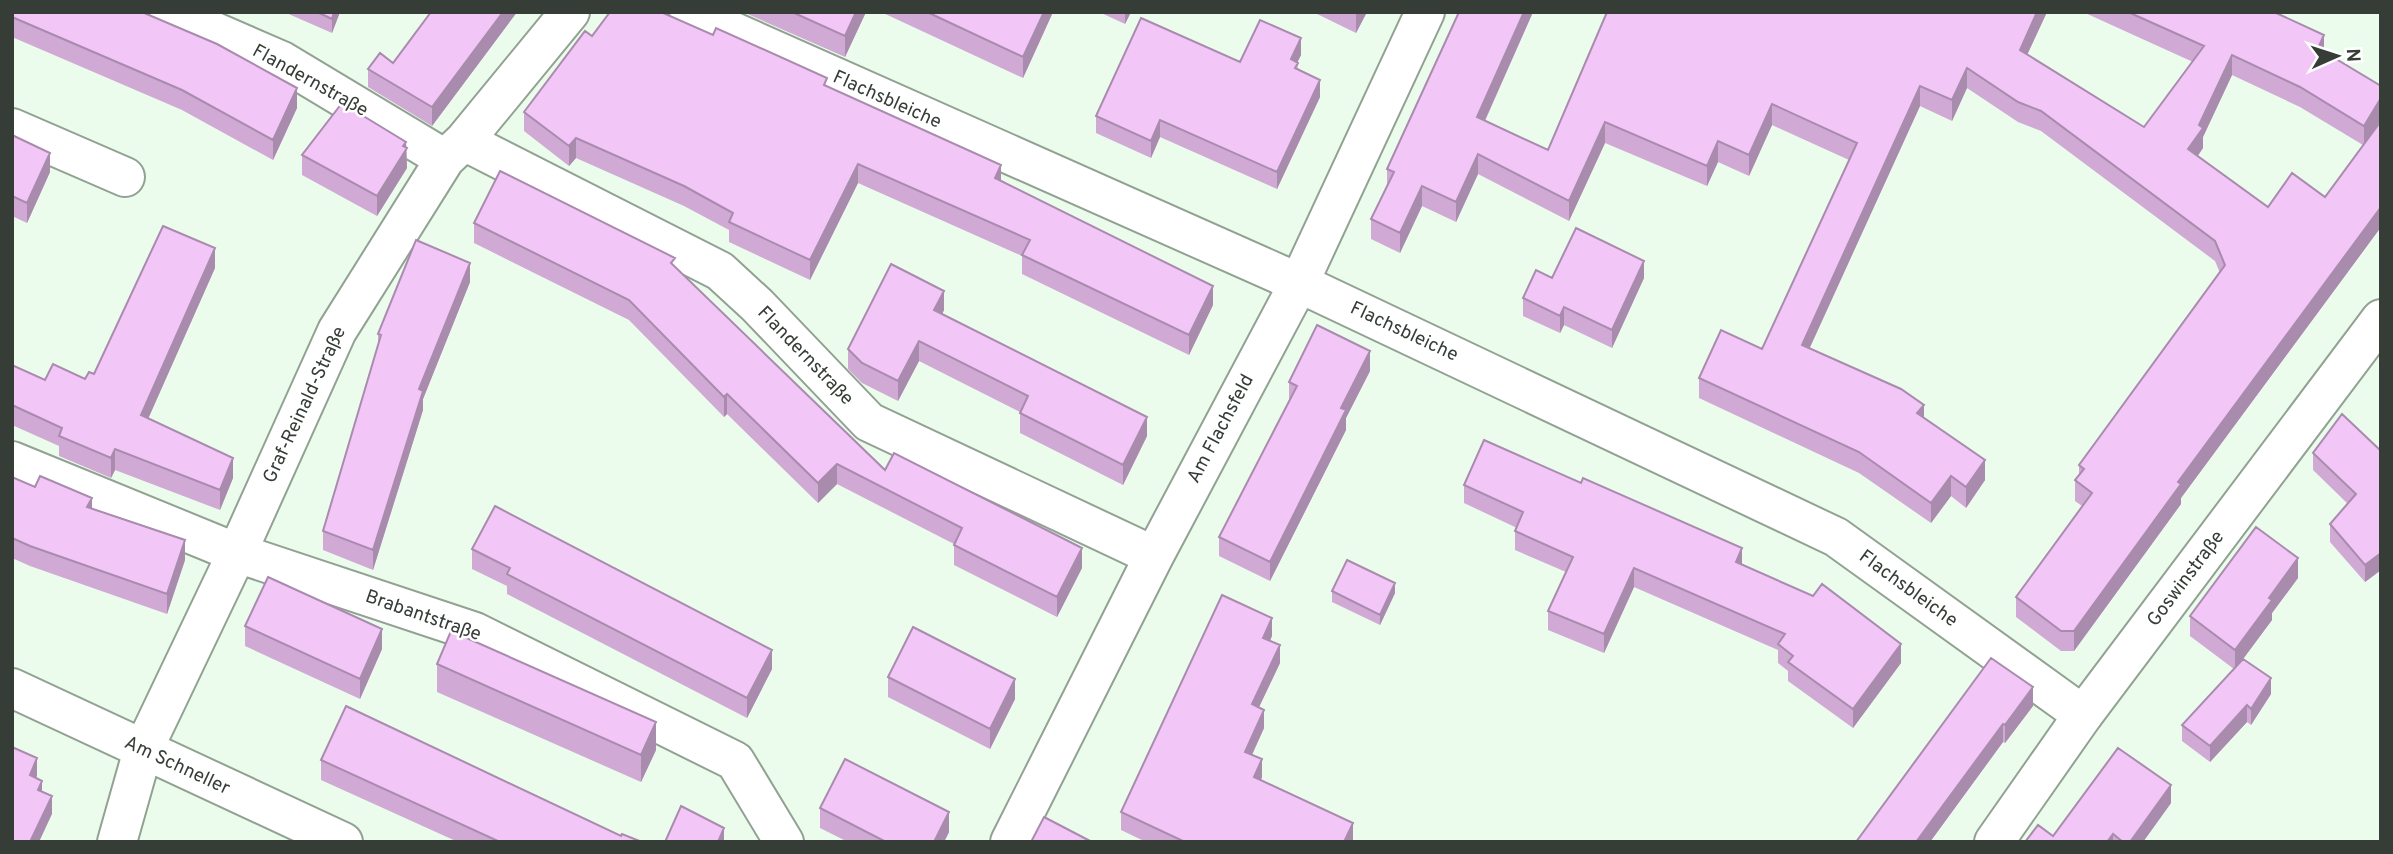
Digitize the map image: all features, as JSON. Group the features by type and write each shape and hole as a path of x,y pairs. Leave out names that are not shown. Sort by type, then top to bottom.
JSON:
{"street":[{"name":"Flandernstraße","path":"169,12 282,61 454,150 720,271 757,305 869,422 1154,555"},
{"name":"Graf-Reinald-Straße","path":"117,842 143,750 237,553 337,331 454,150 570,12"},
{"name":"Flachsbleiche","path":"689,12 1299,283 1836,537 2083,715"},
{"name":"Am Flachsfeld","path":"1010,842 1154,555 1299,283 1425,12"},
{"path":"12,128 125,177"},
{"name":"Goswinstraße","path":"1994,842 2083,715 2381,319"},
{"name":"Brabantstraße","path":"12,461 237,553 475,632 735,761 784,842"},
{"name":"Am Schneller","path":"12,688 343,842"}],"building":[{"path":"12,12 142,12 217,44 297,88 273,140 182,90 12,17"},
{"path":"317,12 334,12 332,19"},
{"path":"431,12 503,12 432,107 368,69 380,53 393,63"},
{"path":"610,12 661,12 713,35 716,28 827,78 824,85 1001,165 995,178 1213,286 1189,335 1022,255 1030,240 858,164 810,260 729,222 733,213 684,186 576,138 569,146 524,112 585,31 592,36"},
{"path":"792,12 856,12 845,36"},
{"path":"927,12 1044,12 1023,57"},
{"path":"1459,12 1524,12 1477,117 1548,150 1607,12 2037,12 2020,50 2144,127 2204,46 2128,12 2274,12 2324,35 2318,48 2381,86 2381,98 2364,126 2300,87 2232,55 2199,125 2203,128 2188,149 2268,207 2292,173 2325,197 2381,121 2381,207 2178,482 2181,484 2074,631 2061,631 2016,597 2092,493 2075,480 2084,469 2079,465 2225,265 2215,241 2041,111 2018,102 1967,68 1952,100 1920,86 1802,345 1901,389 1924,405 1917,413 1985,460 1966,487 1951,476 1931,503 1859,452 1699,378 1721,330 1762,349 1857,143 1772,104 1749,155 1718,141 1707,166 1605,122 1569,201 1478,154 1456,202 1422,186 1400,233 1371,219 1394,172 1387,169"},
{"path":"1141,18 1240,62 1260,20 1301,38 1291,59 1298,63 1295,68 1320,80 1277,172 1160,120 1151,141 1096,116"},
{"path":"342,103 406,142 403,146 407,148 377,196 302,155"},
{"path":"12,135 50,153 27,203 12,196"},
{"path":"500,171 675,258 671,263 885,470 894,453 1082,548 1057,597 954,545 962,528 837,464 818,483 727,394 724,397 629,300 474,223"},
{"path":"163,226 215,248 141,415 233,458 220,490 115,449 111,458 59,436 62,428 12,405 12,365 45,380 53,364 85,379 89,372 94,374"},
{"path":"1576,228 1644,261 1612,330 1564,307 1560,316 1523,298 1536,270 1552,278"},
{"path":"416,240 470,263 419,389 423,391 373,550 323,531 381,335 378,334"},
{"path":"891,264 944,291 934,310 1147,417 1123,465 1020,413 1028,396 919,341 898,381 862,363 848,349"},
{"path":"1317,325 1370,351 1341,408 1346,410 1270,562 1219,537 1297,386 1289,382"},
{"path":"2342,414 2381,451 2381,553 2365,565 2330,524 2356,494 2313,453"},
{"path":"1484,440 1581,483 1583,478 1742,548 1736,562 1813,596 1822,584 1901,644 1853,709 1788,662 1793,656 1778,644 1785,634 1634,568 1604,634 1548,611 1573,557 1515,531 1523,512 1464,485"},
{"path":"40,476 92,498 87,507 185,540 167,594 12,538 12,477 35,487"},
{"path":"495,506 772,650 747,698 507,574 510,568 472,549"},
{"path":"2256,527 2298,558 2269,598 2272,600 2235,650 2190,616"},
{"path":"1347,560 1395,583 1380,615 1332,591"},
{"path":"268,577 382,629 360,679 245,626"},
{"path":"1222,595 1272,618 1263,638 1280,645 1252,704 1264,710 1245,752 1262,759 1254,777 1353,823 1344,842 1185,842 1121,812"},
{"path":"913,627 1015,679 990,729 888,677"},
{"path":"451,631 656,722 641,755 437,664"},
{"path":"1991,658 2033,687 1916,842 1856,842"},
{"path":"2243,659 2271,678 2251,709 2247,705 2210,746 2182,725"},
{"path":"346,706 621,836 622,834 642,842 500,842 321,760"},
{"path":"12,747 37,758 30,775 42,781 38,790 52,796 30,842 12,842"},
{"path":"2118,748 2171,785 2130,842 2123,842 2113,834 2107,842 2025,842 2038,825 2053,836"},
{"path":"845,759 949,812 934,842 886,842 820,808"},
{"path":"681,806 724,828 718,842 665,842"},
{"path":"1044,817 1092,842 1031,842"}]}
